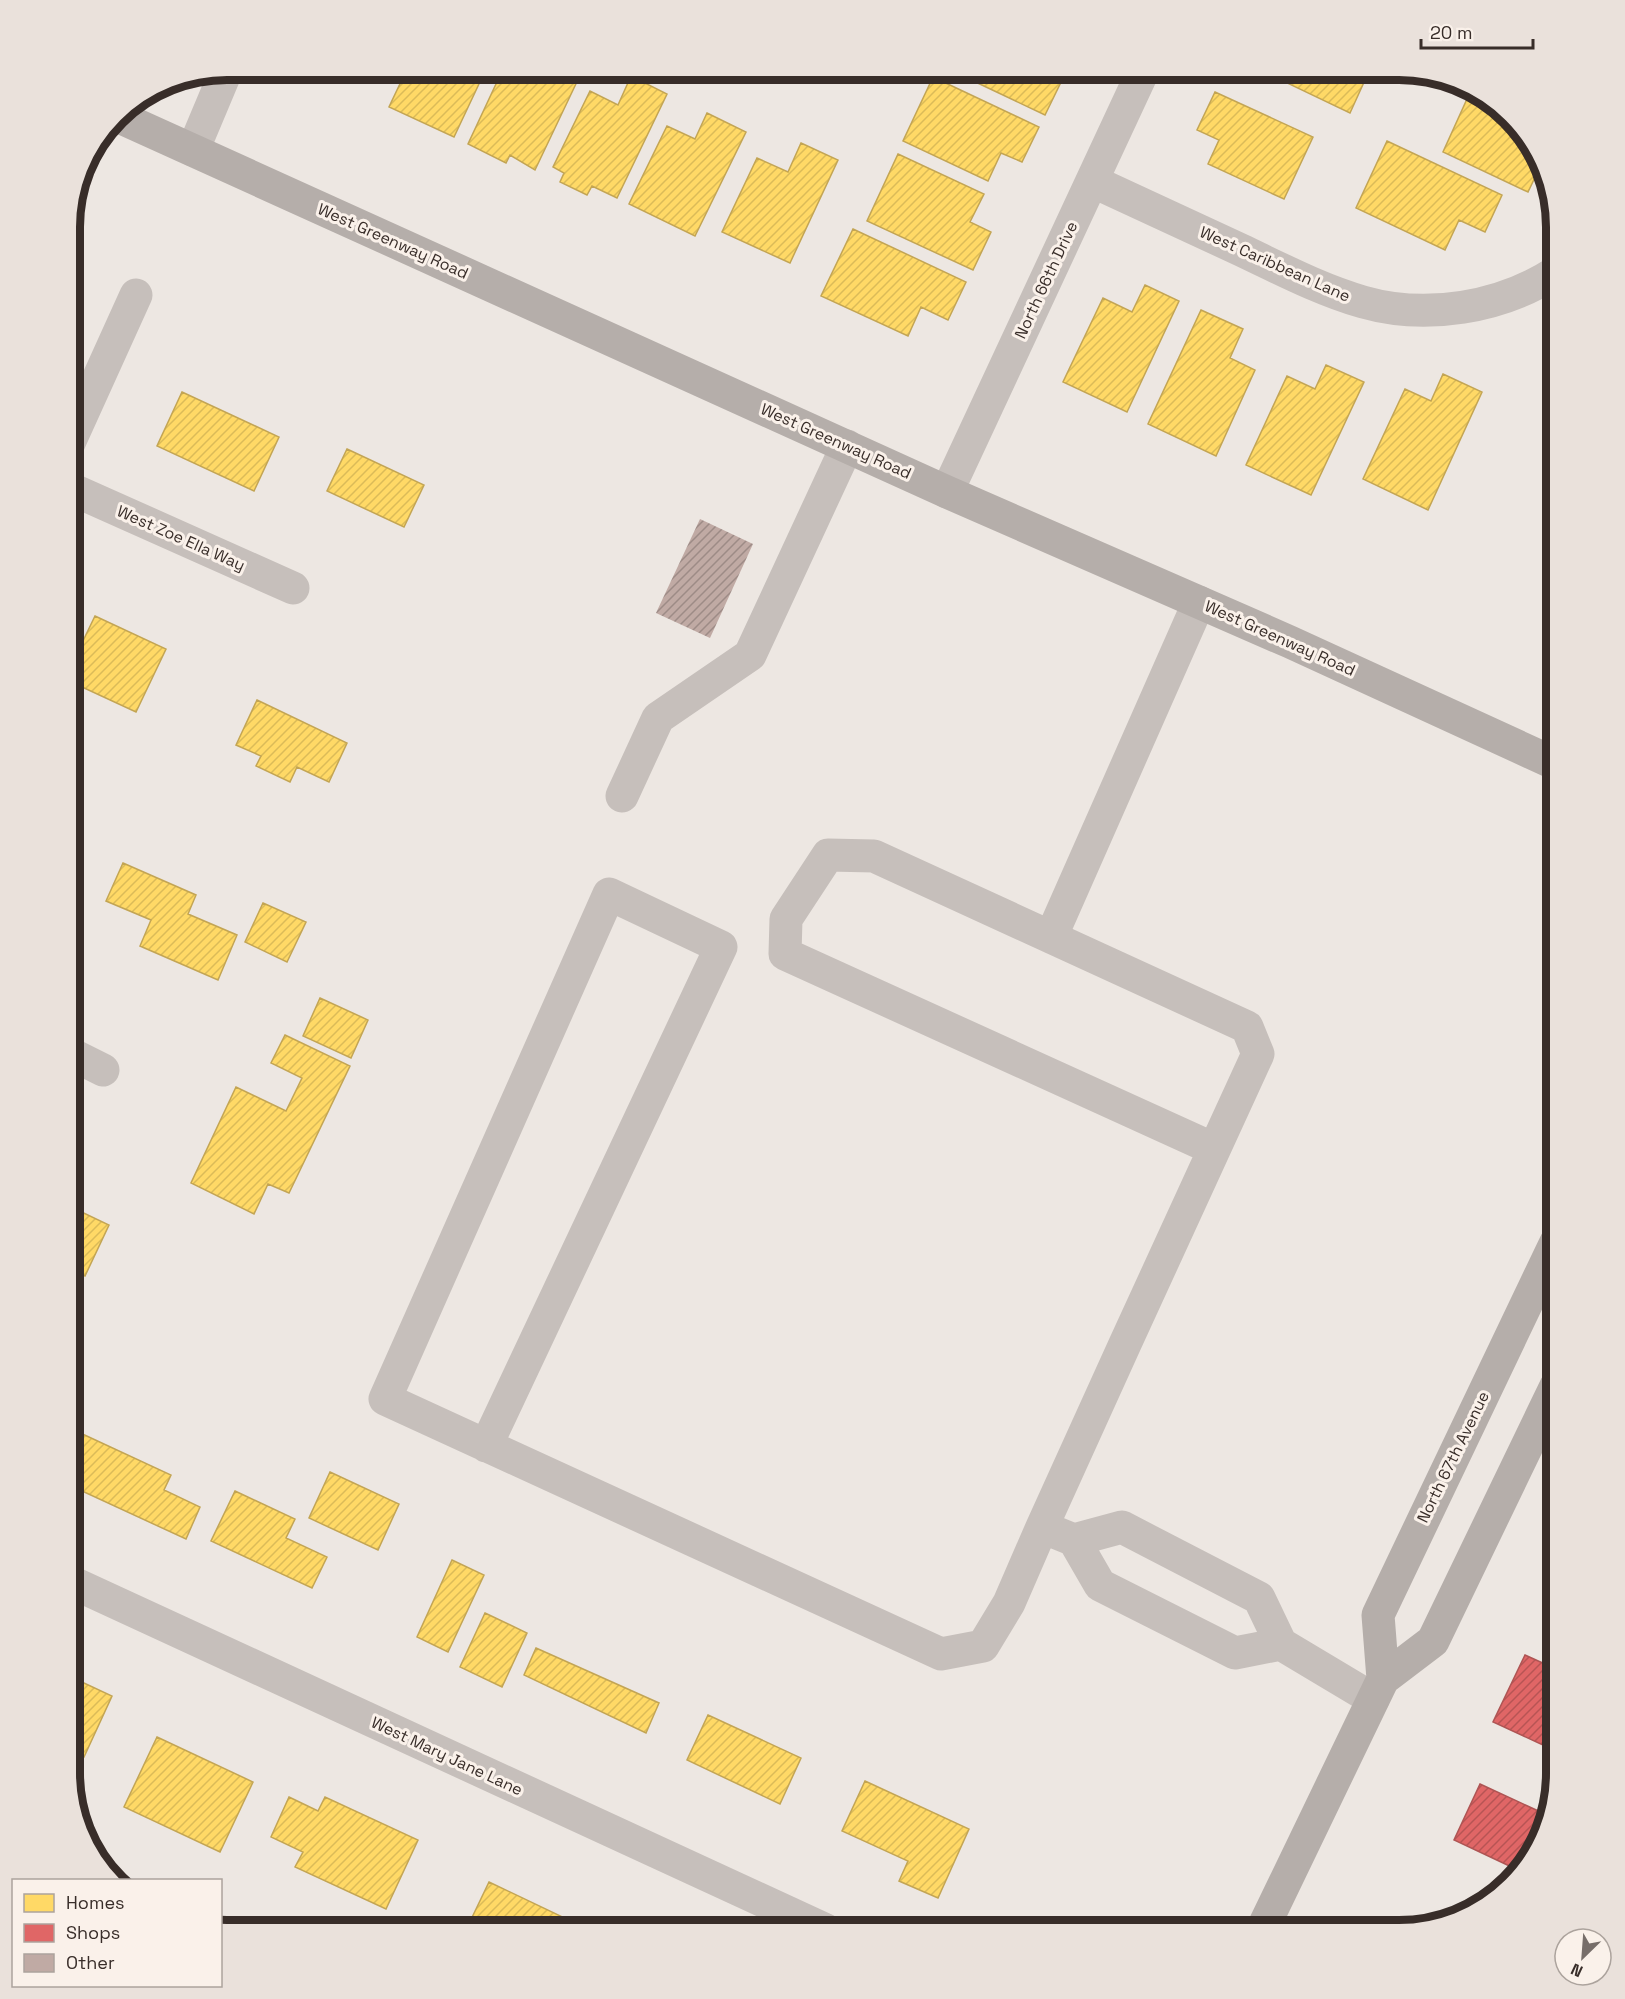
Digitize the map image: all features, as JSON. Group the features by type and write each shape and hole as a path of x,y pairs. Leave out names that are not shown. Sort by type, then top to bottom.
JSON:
{"main road":[{"name":"West Greenway Road","path":"125,120 947,492 1199,602 1546,759"},
{"name":"North 67th Avenue","path":"1378,1689 1378,1615 1546,1263"},
{"name":"North 67th Avenue","path":"1267,1920 1378,1689 1433,1641 1546,1407"}],"street":[{"path":"193,150 222,80"},
{"name":"North 66th Drive","path":"947,492 1139,80"},
{"name":"West Caribbean Lane","path":"1092,181 1313,284 1363,302 1404,310 1453,309 1489,301 1546,279"},
{"path":"80,419 136,295"},
{"path":"622,796 658,718 750,655 847,446"},
{"name":"West Zoe Ella Way","path":"80,493 293,588"},
{"path":"1051,937 1199,602"},
{"path":"486,1446 721,947 609,894 385,1399 486,1446 941,1654 983,1646 1009,1603 1258,1053 1247,1027 874,856 828,855 786,919 785,954 1214,1149"},
{"path":"80,1058 104,1070"},
{"path":"1042,1527 1074,1540 1122,1527 1259,1598 1281,1644"},
{"path":"1074,1540 1100,1585 1224,1648 1235,1653 1281,1644 1378,1689"},
{"name":"West Mary Jane Lane","path":"80,1586 804,1920"}],"building: Homes":[{"path":"402,80 481,80 454,137 389,107"},
{"path":"498,80 578,80 535,170 510,155 506,163 468,144"},
{"path":"629,80 639,80 667,94 617,198 592,186 587,195 560,182 564,173 553,167 590,91 618,105"},
{"path":"932,80 939,80 1039,127 1022,162 1001,153 988,181 903,141"},
{"path":"971,80 1062,80 1045,115"},
{"path":"1281,80 1365,80 1350,113"},
{"path":"1215,92 1313,137 1284,199 1208,164 1219,140 1197,130"},
{"path":"1468,97 1496,116 1509,129 1521,145 1536,175 1528,192 1443,152"},
{"path":"707,113 746,132 695,236 629,204 667,126 695,139"},
{"path":"1387,141 1502,195 1485,232 1459,220 1445,250 1356,208"},
{"path":"801,143 838,160 790,263 722,232 757,158 788,172"},
{"path":"898,154 984,194 970,222 991,232 973,270 867,221"},
{"path":"853,229 966,282 948,320 921,307 908,336 821,296"},
{"path":"1145,285 1179,301 1127,412 1063,382 1103,298 1132,312"},
{"path":"1201,310 1243,329 1230,358 1255,370 1216,456 1148,424"},
{"path":"1326,365 1364,382 1311,495 1246,465 1287,376 1315,389"},
{"path":"1443,374 1482,392 1428,510 1363,479 1405,389 1431,401"},
{"path":"182,392 279,437 254,491 157,446"},
{"path":"347,449 424,485 404,527 327,491"},
{"path":"95,616 166,649 136,712 80,686 80,647"},
{"path":"257,700 347,743 329,782 297,767 290,782 256,766 261,756 236,745"},
{"path":"123,863 196,895 188,914 237,935 218,980 140,946 151,920 106,901"},
{"path":"263,903 306,922 287,962 245,942"},
{"path":"320,998 368,1020 351,1058 303,1036"},
{"path":"285,1035 350,1066 289,1193 268,1184 254,1214 191,1183 236,1087 286,1111 302,1078 271,1063"},
{"path":"80,1211 109,1225 85,1276 80,1274"},
{"path":"80,1433 171,1475 164,1490 200,1507 186,1539 80,1490"},
{"path":"330,1472 399,1504 378,1550 309,1518"},
{"path":"235,1491 295,1519 286,1538 327,1557 312,1588 211,1541"},
{"path":"452,1560 484,1575 448,1652 417,1637"},
{"path":"485,1613 527,1633 502,1687 460,1667"},
{"path":"536,1648 659,1703 646,1733 524,1675"},
{"path":"80,1681 112,1696 84,1757 80,1755"},
{"path":"708,1715 801,1758 780,1804 687,1760"},
{"path":"157,1737 253,1782 220,1852 124,1807"},
{"path":"865,1781 969,1829 938,1898 899,1881 908,1861 842,1831"},
{"path":"289,1797 318,1811 325,1797 418,1840 386,1909 295,1867 303,1852 271,1837"},
{"path":"489,1882 569,1920 471,1920"}],"building: Shops":[{"path":"1525,1655 1546,1664 1546,1746 1493,1722"},
{"path":"1480,1784 1540,1812 1530,1838 1511,1867 1454,1840"}],"building: Other":[{"path":"700,519 753,544 710,638 656,613"}]}
